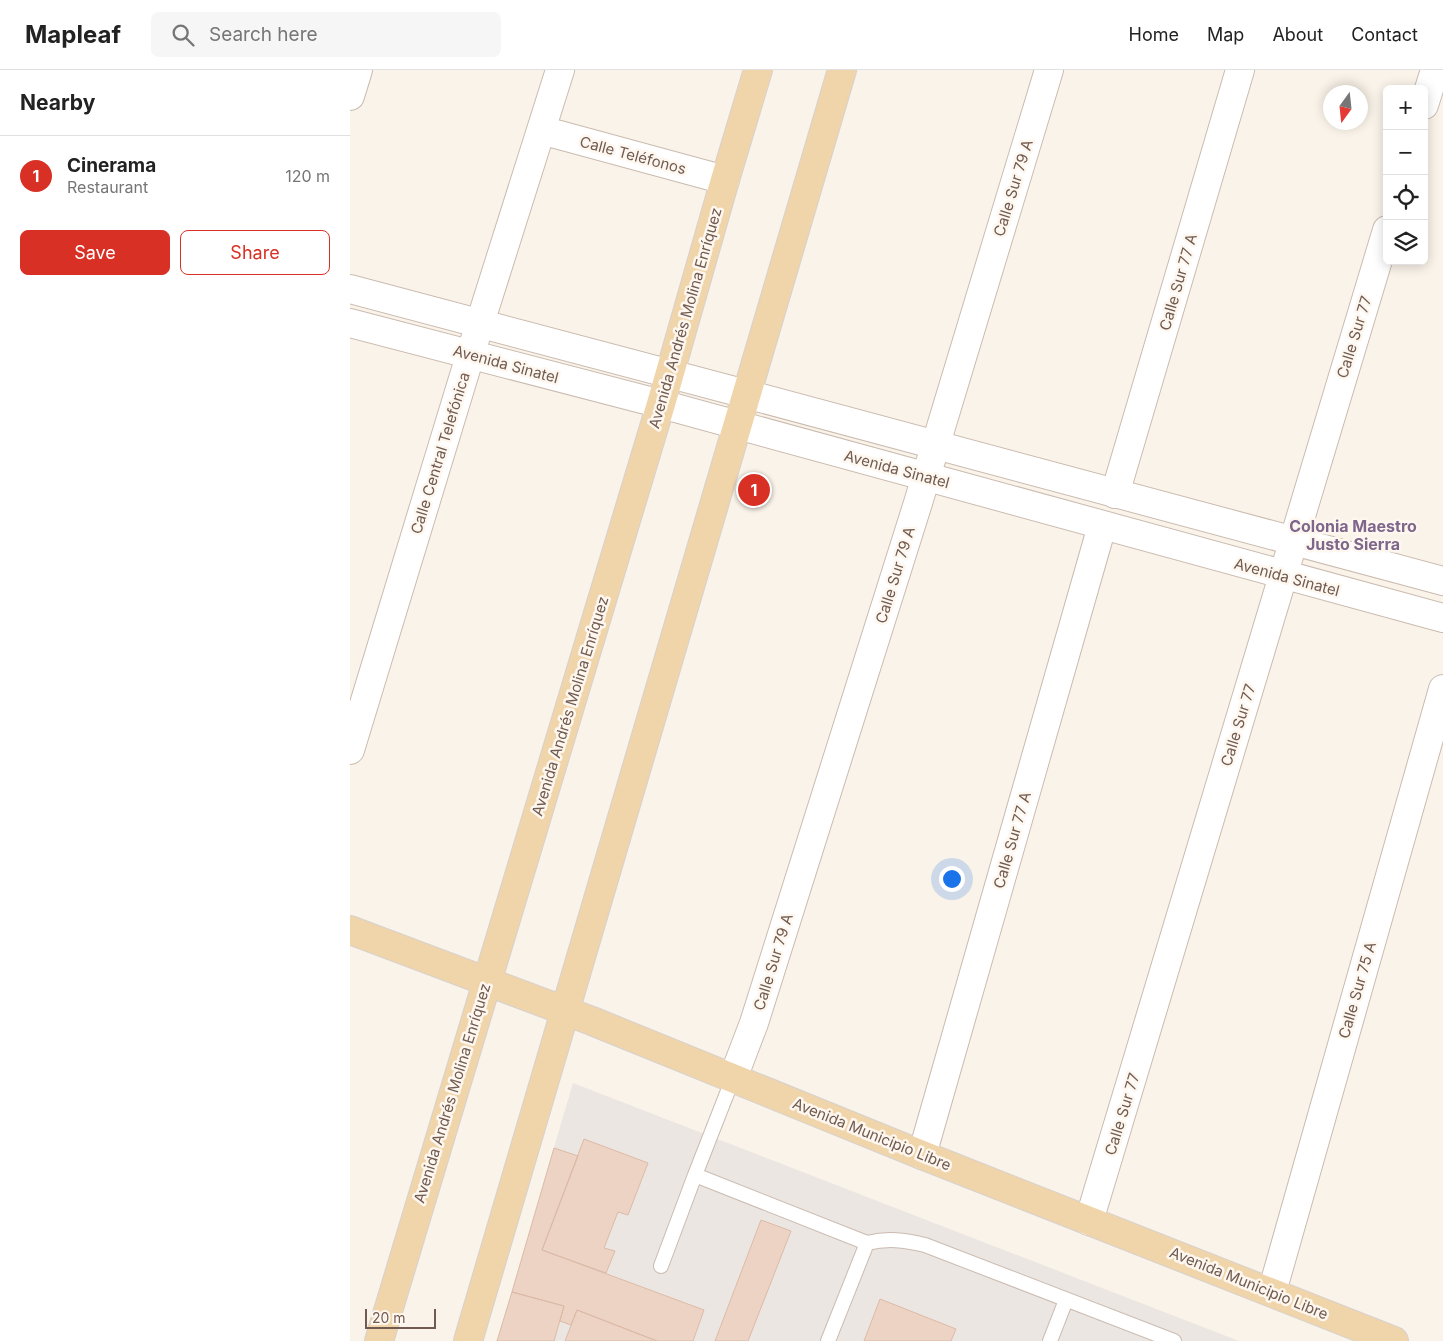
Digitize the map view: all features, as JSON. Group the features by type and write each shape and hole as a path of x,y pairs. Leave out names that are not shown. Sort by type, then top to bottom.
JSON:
{"main road":[{"name":"Avenida Andrés Molina Enríquez","path":"379,1341 486,980 671,372 724,180 758,70"},
{"path":"468,1341 842,70"},
{"name":"Avenida Municipio Libre","path":"350,930 566,1011 922,1155 1394,1341"}],"street":[{"path":"350,96 358,70"},
{"name":"Calle Central Telefónica","path":"350,750 470,354 560,70"},
{"name":"Calle Sur 79 A","path":"732,1078 754,1023 926,476 1049,70"},
{"name":"Calle Sur 77 A","path":"1115,494 1240,70"},
{"path":"1428,93 1436,70"},
{"name":"Calle Teléfonos","path":"541,130 724,180"},
{"name":"Calle Sur 77","path":"1090,1221 1383,243"},
{"path":"350,289 671,372 1115,494 1443,581"},
{"name":"Avenida Sinatel","path":"350,323 661,404 1282,576 1443,618"},
{"name":"Calle Sur 77 A","path":"922,1155 1102,526"},
{"name":"Calle Sur 75 A","path":"1272,1292 1443,689"}],"lane":[{"path":"661,1266 732,1078"},
{"path":"695,1175 867,1243 892,1239 925,1245 1174,1341"},
{"path":"828,1341 867,1243"},
{"path":"1050,1341 1066,1300"}],"shaded area":[{"path":"573,1083 1239,1341 497,1341"}],"building":[{"path":"584,1139 648,1163 628,1215 618,1212 604,1248 615,1251 606,1273 542,1250"},
{"path":"554,1148 578,1156 542,1250 704,1310 693,1341 657,1341 577,1310 571,1325 560,1321 564,1306 512,1292"},
{"path":"761,1220 791,1231 748,1341 715,1341"},
{"path":"512,1292 564,1306 554,1341 497,1341"},
{"path":"880,1299 956,1329 951,1341 864,1341"},
{"path":"577,1310 657,1341 565,1341"}],"place":[{"name":"Cinerama","path":"754,490"}],"district":[{"name":"Colonia Maestro Justo Sierra","path":"1353,535"}]}
